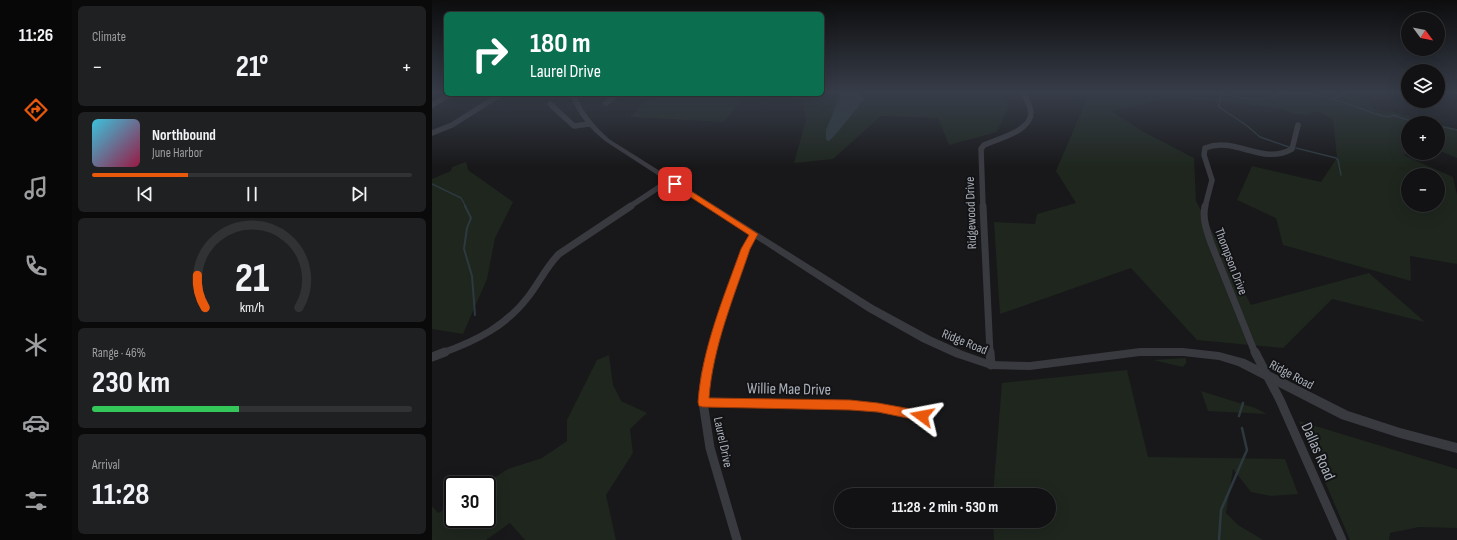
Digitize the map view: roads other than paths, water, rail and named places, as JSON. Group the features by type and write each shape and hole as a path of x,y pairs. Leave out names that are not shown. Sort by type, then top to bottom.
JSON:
{"street":[{"path":"432,133 452,125 464,117"},
{"path":"564,117 574,126 589,124"},
{"name":"Ridge Road","path":"584,117 589,124 607,140 828,282 895,323 959,354 991,365 1030,366 1120,354 1183,352 1230,358 1345,415 1400,433 1457,448"},
{"name":"Ridgewood Drive","path":"991,365 980,154 984,145 1021,129 1030,120 1030,117"},
{"name":"Thompson Drive","path":"1266,375 1250,344 1206,227 1204,211 1212,180 1204,150 1208,146 1215,145 1233,146 1265,155 1286,153 1292,149 1298,125"},
{"path":"432,357 479,339 502,325 520,308 548,266 559,254 670,180"},
{"name":"Laurel Drive","path":"737,540 710,448 703,402 705,376 713,344 745,249 753,234"},
{"name":"Dallas Road","path":"1266,375 1280,400 1342,540"},
{"name":"Willie Mae Drive","path":"703,402 850,405 878,408 922,416"}],"waterway":[{"path":"1234,117 1260,137 1289,147"},
{"path":"1445,127 1457,130"},
{"path":"1296,148 1336,158 1338,160 1341,175"},
{"path":"432,184 461,198 466,207"},
{"path":"465,206 471,218 467,228 464,249 472,276 475,315"},
{"path":"1239,416 1243,403"},
{"path":"1219,540 1221,510 1247,450 1242,428"}]}
